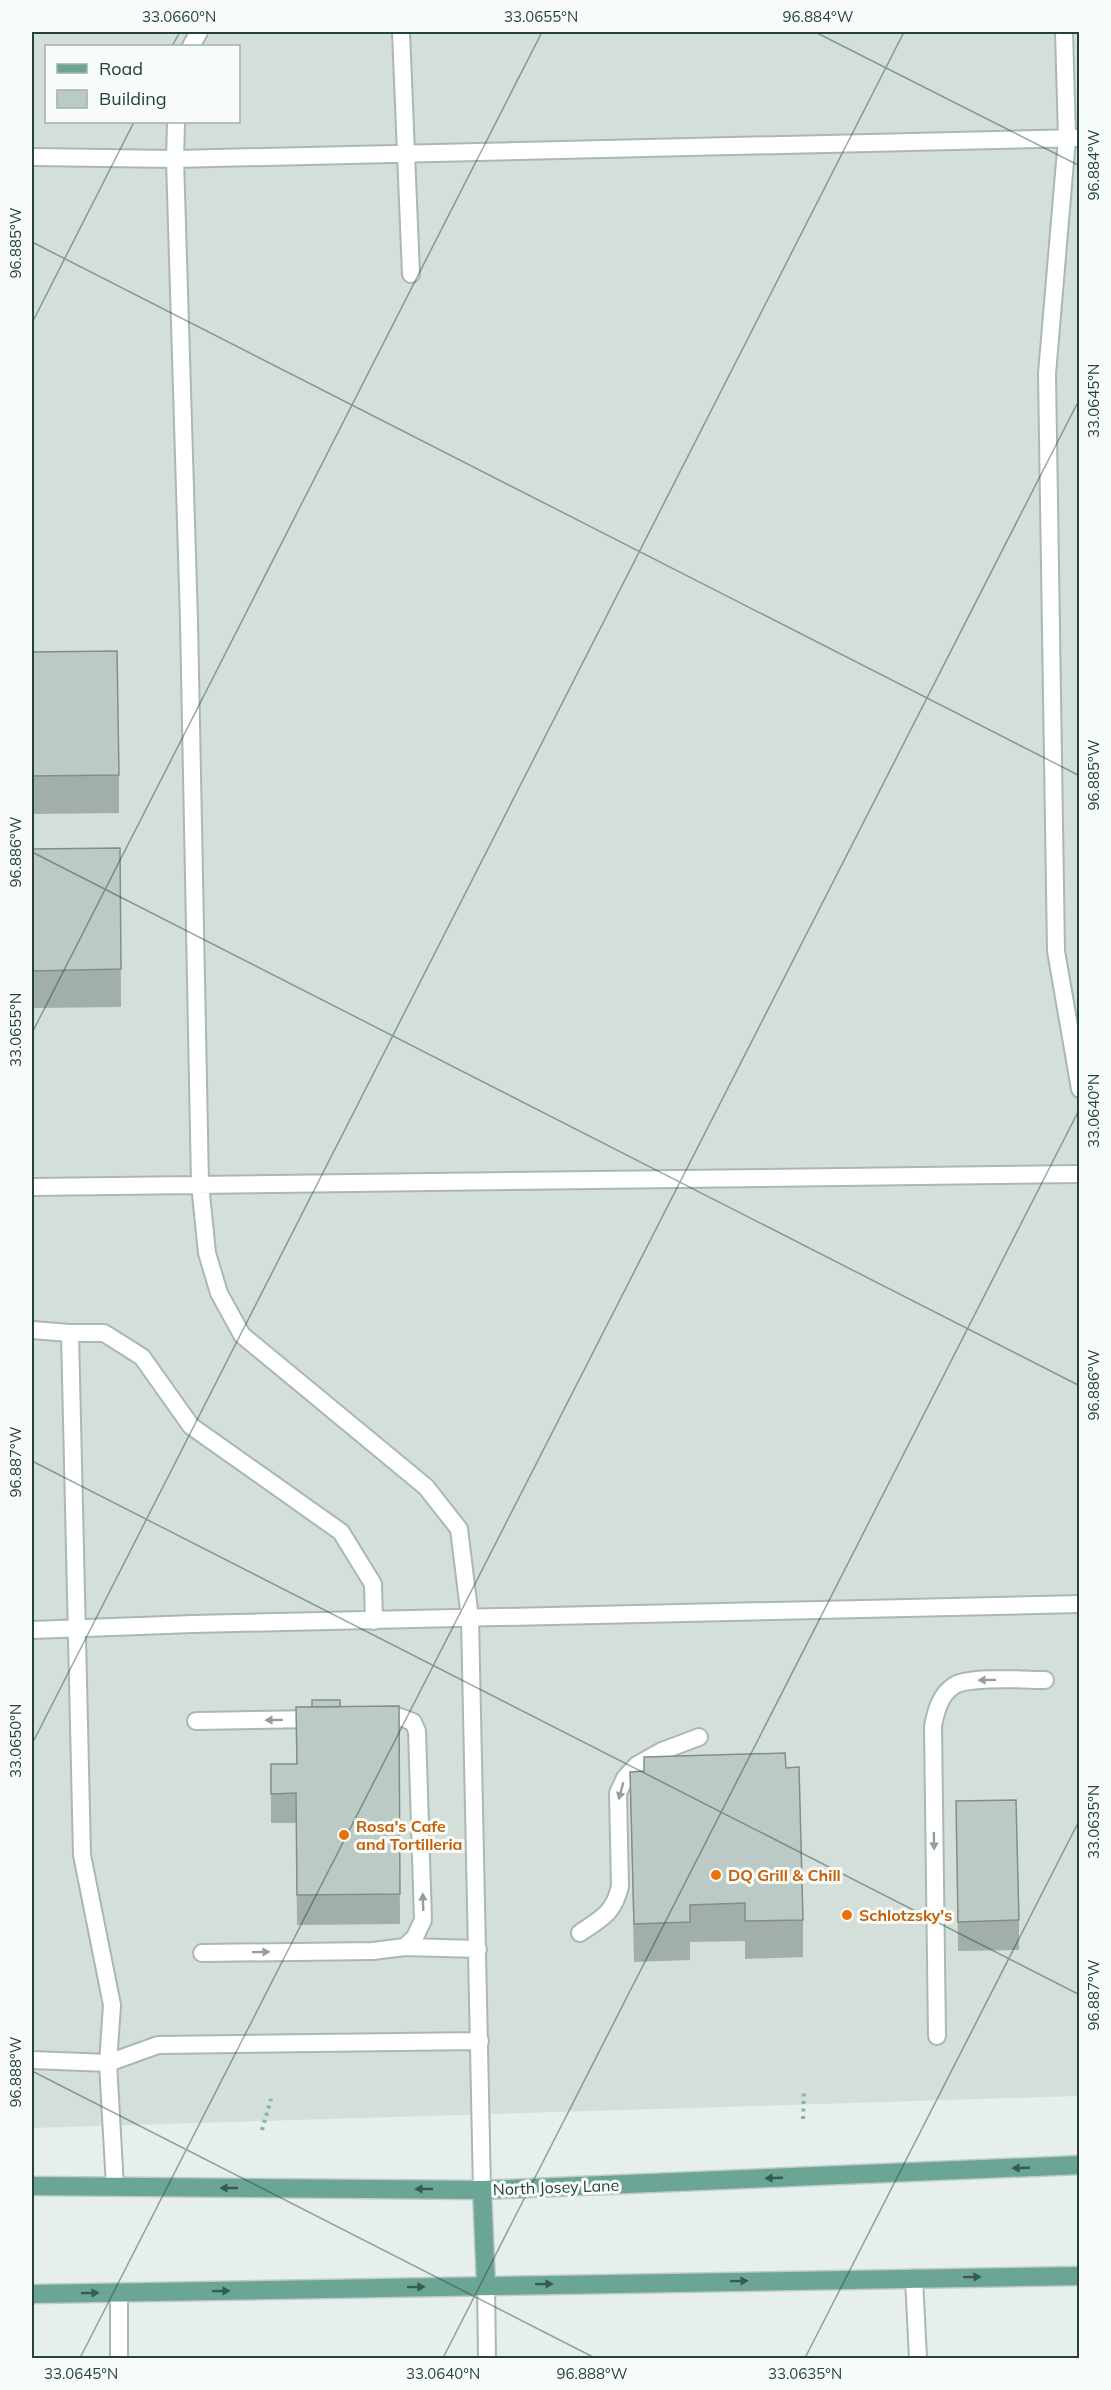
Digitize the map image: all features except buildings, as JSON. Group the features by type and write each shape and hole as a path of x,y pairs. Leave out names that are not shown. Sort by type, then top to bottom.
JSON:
{"main road":[{"name":"North Josey Lane","path":"32,2186 482,2190 1080,2165"},
{"path":"482,2190 486,2285"},
{"path":"32,2295 1080,2276"}],"lane":[{"path":"401,32 411,274"},
{"path":"1064,32 1073,138 1047,374 1056,951 1080,1089"},
{"path":"176,123 200,1184 207,1253 219,1293 242,1335 426,1487 459,1529 470,1618 482,2190"},
{"path":"32,157 175,159 1073,138"},
{"path":"32,1187 1080,1174"},
{"path":"32,1330 104,1333 142,1357 191,1426 341,1532 374,1584 374,1621"},
{"path":"70,1333 82,1855 112,2006 108,2063 115,2187"},
{"path":"32,1630 77,1627 1080,1604"},
{"path":"937,2036 933,1726 937,1709 943,1697 955,1685 976,1681 1045,1680"},
{"path":"364,1718 400,1717 413,1722 417,1731 423,1920 415,1937 405,1947"},
{"path":"196,1721 328,1718"},
{"path":"580,1933 610,1912 617,1899 620,1886 618,1793 624,1778 637,1765 662,1751 699,1737"},
{"path":"202,1953 373,1951 405,1947 478,1949"},
{"path":"32,2060 108,2063 158,2045 480,2041"},
{"path":"914,2278 918,2358"},
{"path":"486,2285 487,2358"},
{"path":"118,2292 119,2358"}],"path":[{"path":"803,2119 804,2090"},
{"path":"262,2130 271,2099"}],"shaded area":[{"path":"32,32 1079,32 1079,2096 32,2128"}],"place":[{"name":"Rosa's Cafe and Tortilleria","path":"344,1835"},
{"name":"DQ Grill & Chill","path":"716,1875"},
{"name":"Schlotzsky's","path":"847,1915"}]}
